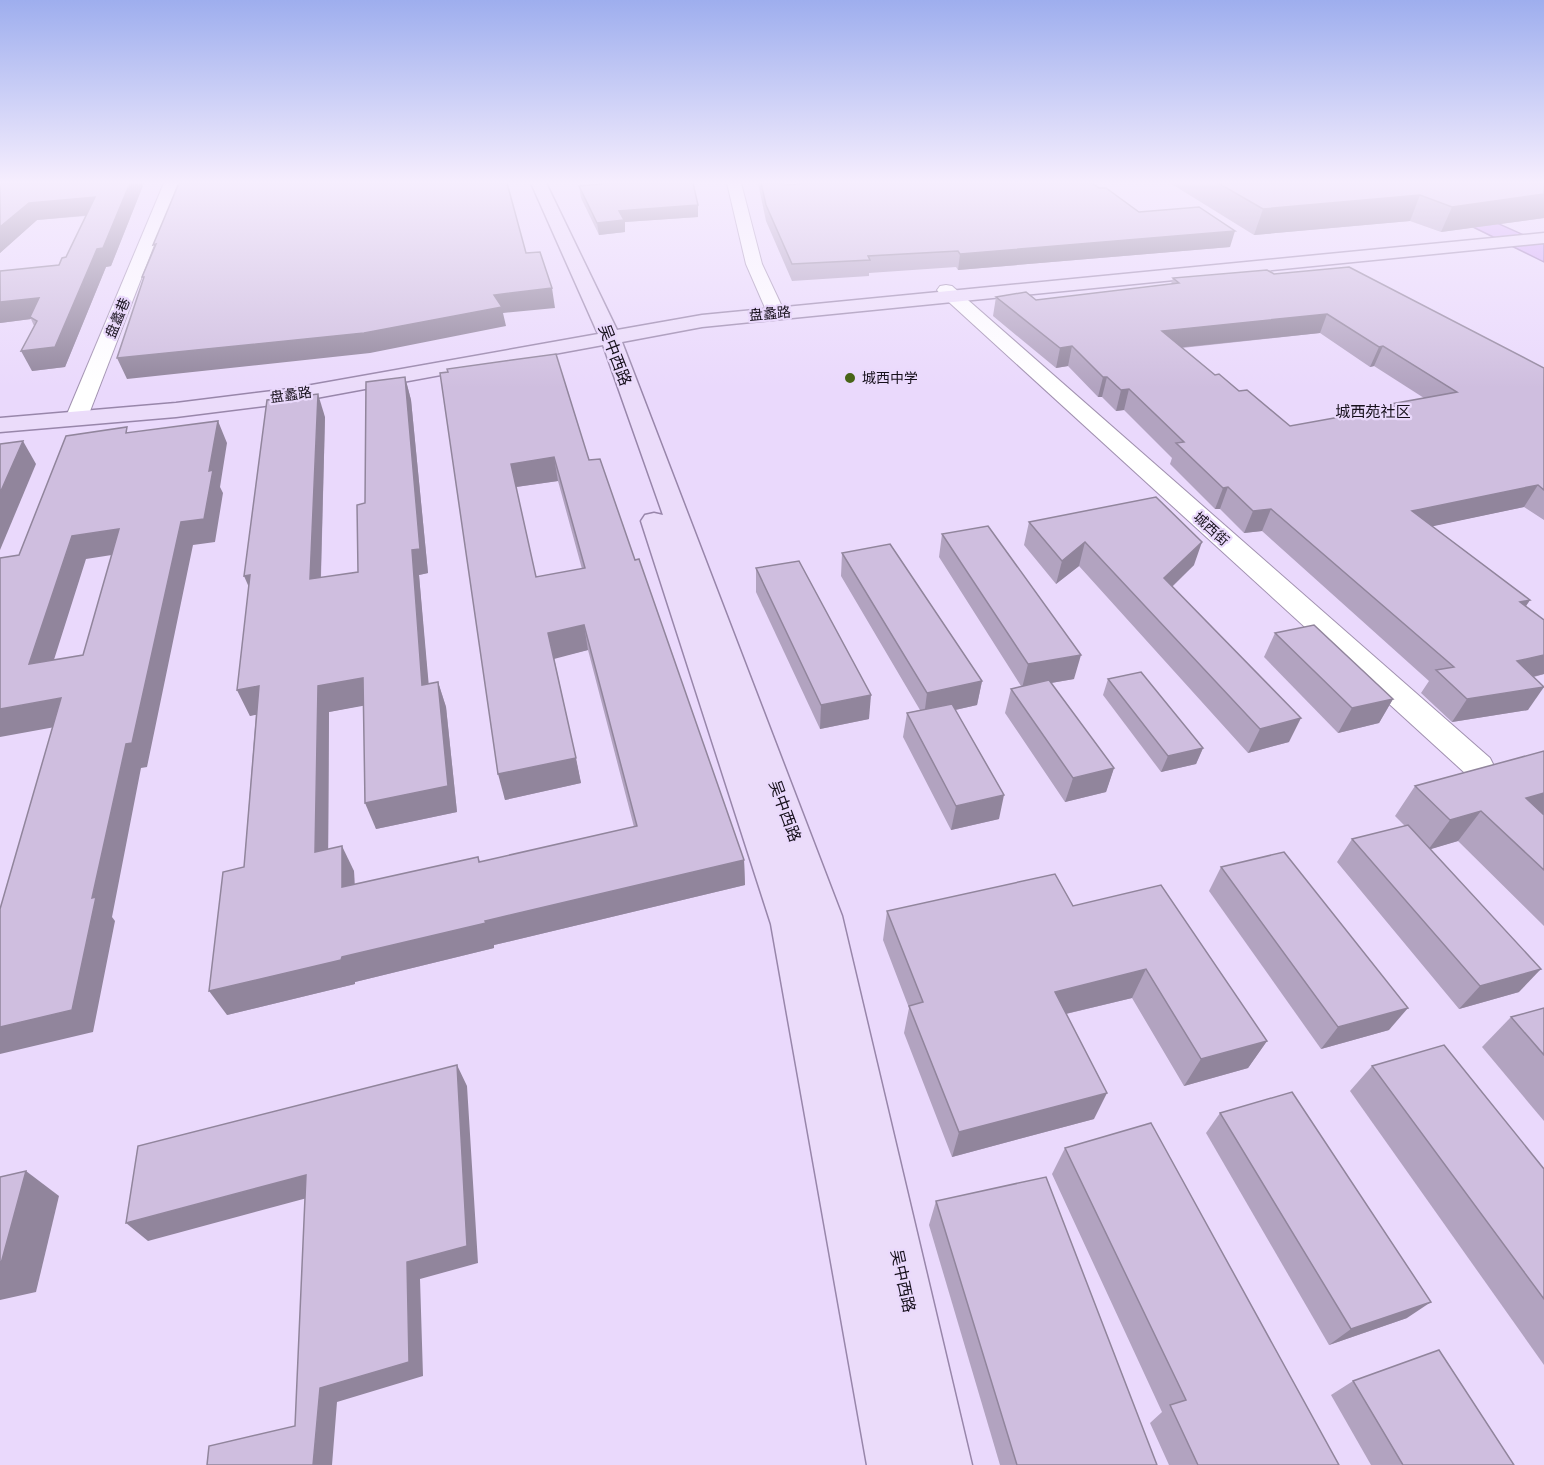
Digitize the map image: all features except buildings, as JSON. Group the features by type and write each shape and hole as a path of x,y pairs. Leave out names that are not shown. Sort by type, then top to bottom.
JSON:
{"main road":[{"name":"吴中西路","path":"558,251 600,335 791,924 895,1465"},
{"name":"吴中西路","path":"566,251 824,916 944,1465"},
{"name":"盘蠡路","path":"0,425 79,414 299,394 600,335 774,310 1378,251"},
{"name":"盘蠡路","path":"0,416 79,414"}],"street":[{"name":"盘蠡巷","path":"79,414 144,251"},
{"path":"751,251 774,310"},
{"name":"城西街","path":"949,294 1478,766"}],"shaded area":[{"path":"1522,251 1544,251 1544,262"}],"place":[{"name":"城西中学","path":"850,378"}],"district":[{"name":"城西苑社区","path":"1373,412"}]}
